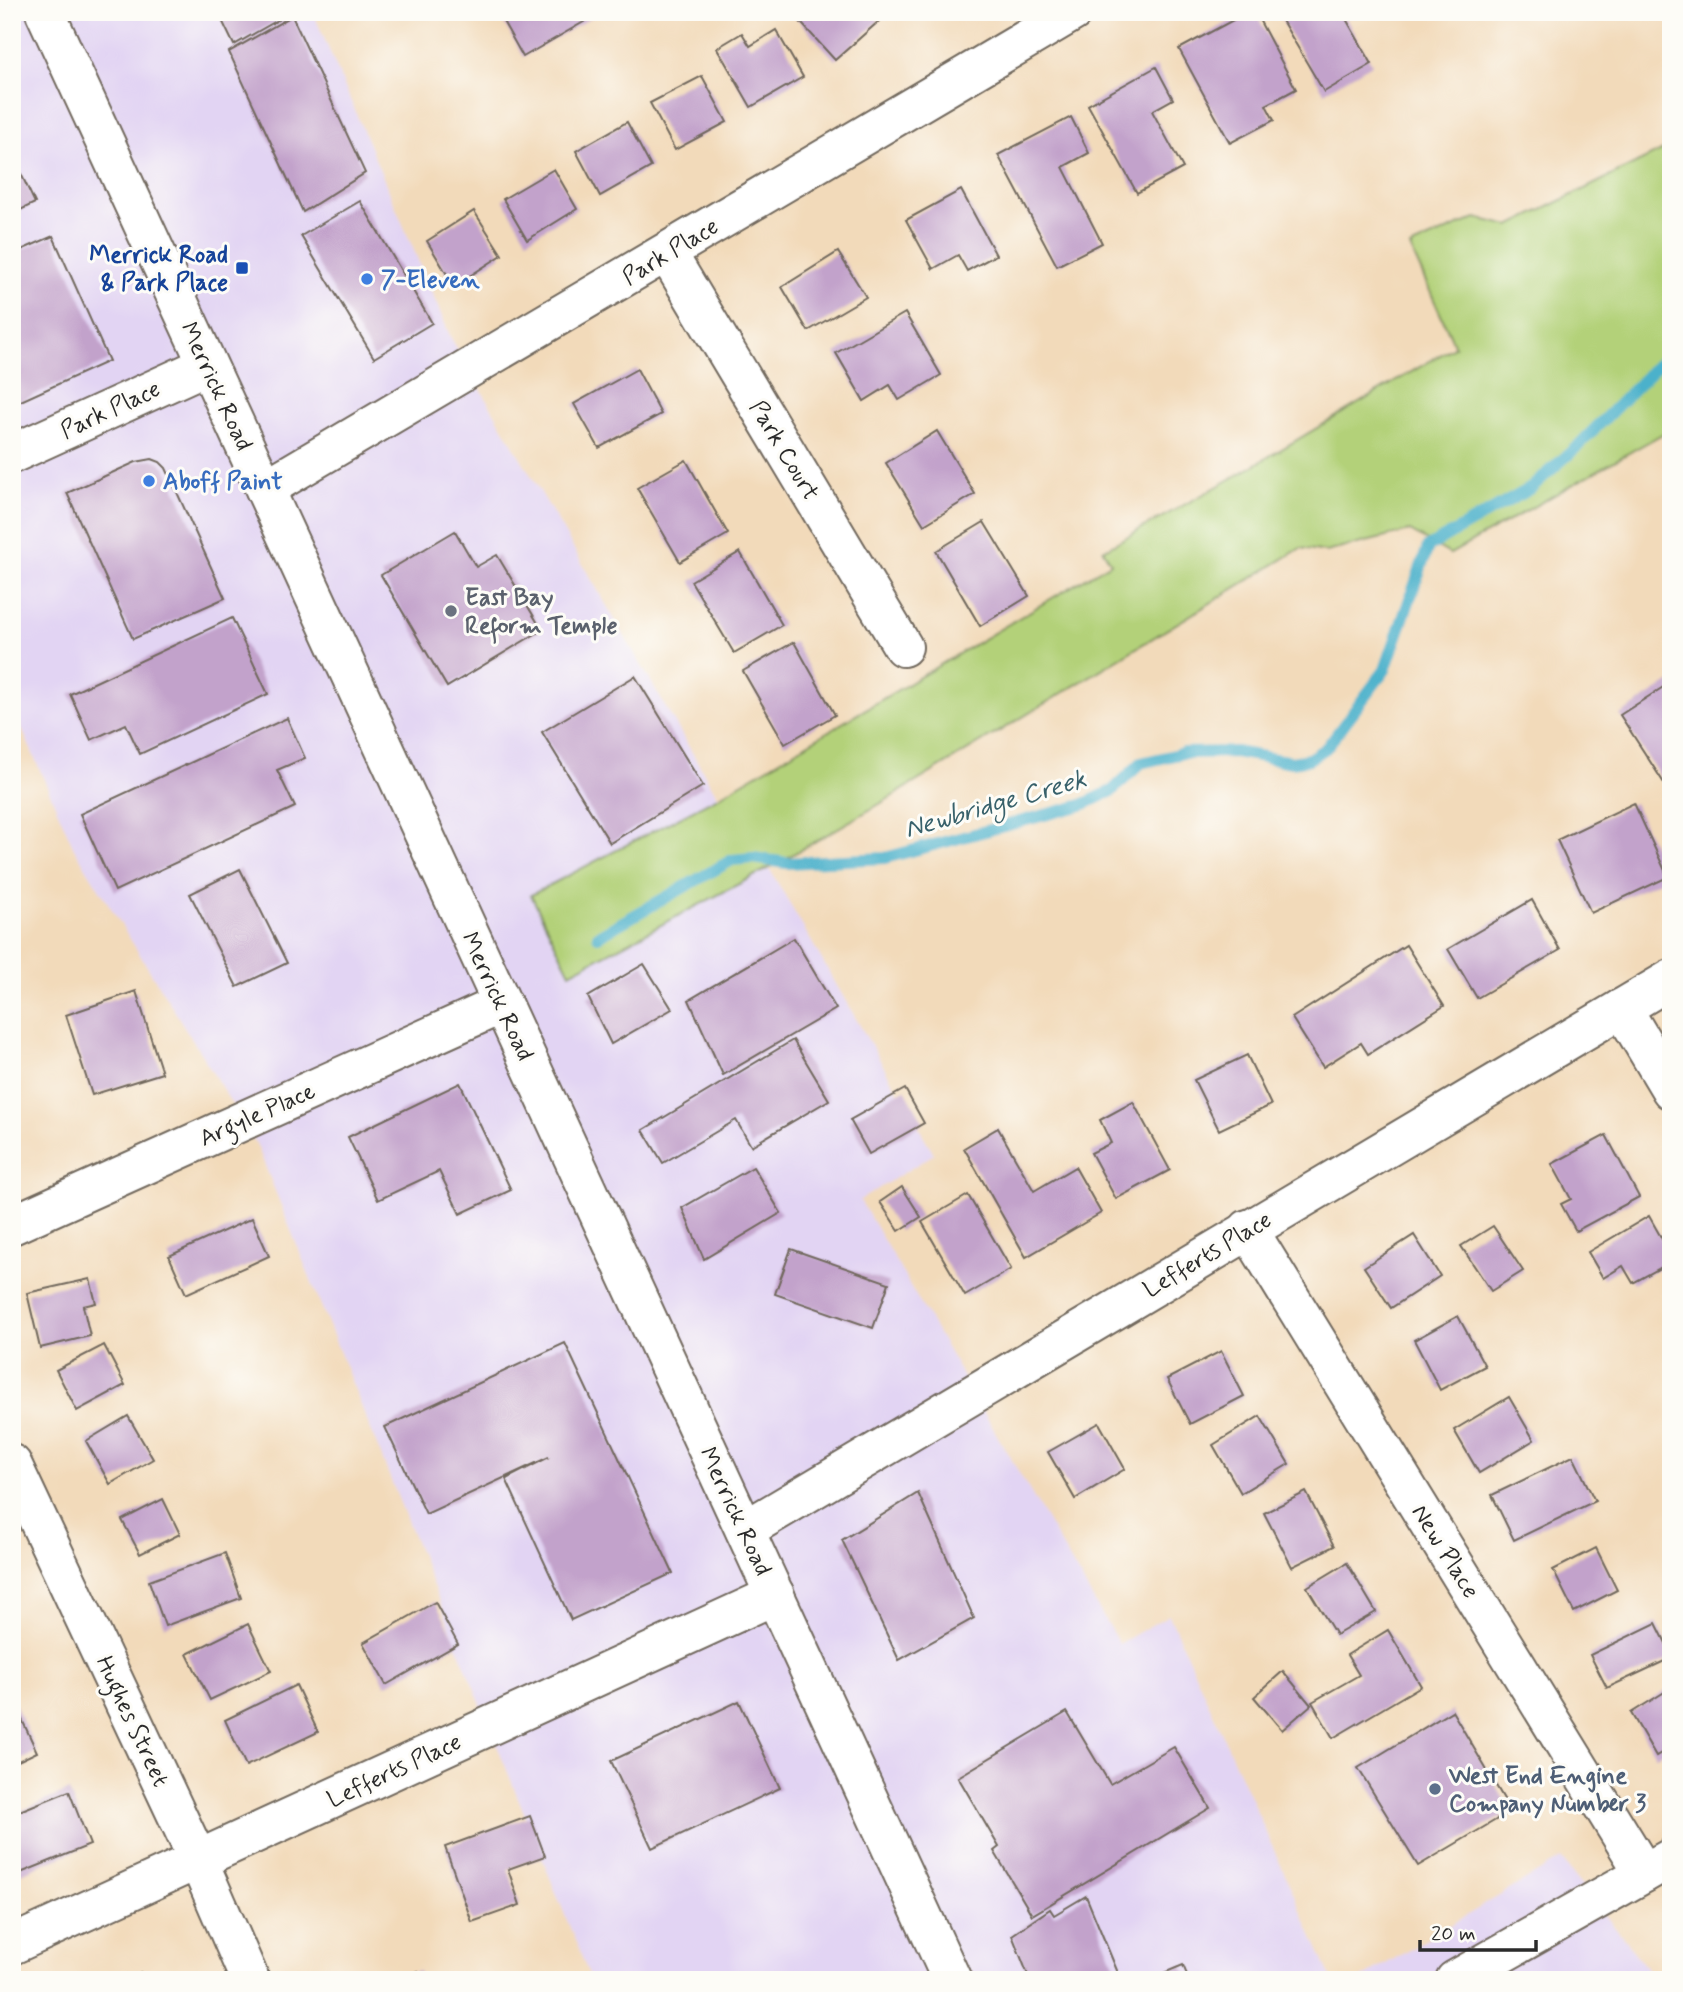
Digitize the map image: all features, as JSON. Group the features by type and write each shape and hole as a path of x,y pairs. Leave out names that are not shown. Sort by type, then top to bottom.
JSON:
{"street":[{"name":"Merrick Road","path":"45,12 952,1980"},
{"name":"Park Place","path":"265,489 1073,12"},
{"name":"Park Court","path":"667,253 903,647"},
{"name":"Park Place","path":"12,454 207,365"},
{"name":"Lefferts Place","path":"745,1530 1671,979"},
{"name":"Argyle Place","path":"12,1224 502,1004"},
{"path":"1622,1008 1671,1090"},
{"name":"New Place","path":"1248,1229 1657,1866"},
{"name":"Hughes Street","path":"12,1464 198,1860 250,1980"},
{"name":"Lefferts Place","path":"12,1945 775,1595"},
{"path":"1455,1980 1657,1866"}],"shaded area":[{"path":"12,12 313,12 451,338 718,797 769,868 934,1154 860,1200 1119,1644 1169,1615 1332,1980 591,1980 256,1143 74,848 12,706"},
{"path":"1561,1859 1649,1971 1652,1980 1359,1980"}],"green space":[{"path":"1671,146 1671,429 1450,554 1410,531 1326,552 1301,548 878,805 769,868 570,973 531,895 718,797 1111,563 1103,550 1236,476 1455,346 1410,247 1476,218 1510,226"}],"building":[{"path":"218,12 292,12 234,45"},
{"path":"506,12 601,12 523,57 500,16"},
{"path":"872,12 879,21 835,60 793,14"},
{"path":"1248,12 1255,12 1296,89 1266,105 1274,120 1230,143 1179,49"},
{"path":"1277,12 1342,12 1372,64 1324,92"},
{"path":"292,16 365,173 303,212 229,52"},
{"path":"776,30 803,77 751,107 717,48 742,33 750,46"},
{"path":"1156,67 1173,99 1152,111 1183,168 1137,193 1088,105"},
{"path":"702,76 727,122 675,150 650,103"},
{"path":"1071,117 1089,153 1063,167 1102,243 1057,266 998,155"},
{"path":"627,122 651,167 600,196 576,151"},
{"path":"12,155 35,203 12,214"},
{"path":"554,169 577,209 527,240 503,199"},
{"path":"961,190 996,255 967,271 958,255 933,269 906,220"},
{"name":"7-Eleven","path":"360,201 432,323 374,358 301,236"},
{"path":"474,211 502,255 454,286 427,241"},
{"path":"53,236 109,361 12,405 12,254"},
{"path":"838,252 866,297 808,331 782,287"},
{"path":"905,313 941,375 899,400 890,385 864,401 836,353"},
{"path":"637,369 661,414 599,448 574,404"},
{"path":"937,431 975,494 924,525 886,463"},
{"path":"152,459 166,468 225,598 133,639 67,493 136,462"},
{"path":"686,460 728,534 680,562 637,488"},
{"path":"984,522 1029,596 980,626 936,551"},
{"path":"455,531 476,567 497,555 542,630 447,687 381,575"},
{"path":"740,552 782,625 734,653 691,581"},
{"path":"232,618 268,694 140,754 126,724 91,740 70,694"},
{"path":"794,642 835,715 785,744 743,671"},
{"path":"635,676 703,786 610,843 542,732"},
{"path":"1671,682 1671,778 1664,783 1620,715"},
{"path":"287,718 305,758 277,770 295,807 115,891 80,814"},
{"path":"1634,803 1668,877 1591,913 1557,840"},
{"path":"240,869 287,963 237,987 190,894"},
{"path":"1532,900 1560,950 1477,998 1448,949"},
{"path":"794,938 836,1009 723,1075 689,1000"},
{"path":"1406,945 1444,1006 1368,1054 1361,1043 1323,1067 1292,1018"},
{"path":"644,964 672,1009 611,1044 588,997"},
{"path":"136,991 162,1073 92,1095 66,1015"},
{"path":"793,1040 829,1100 751,1146 736,1120 663,1163 643,1130"},
{"path":"1247,1055 1271,1105 1219,1130 1194,1080"},
{"path":"460,1083 511,1190 460,1214 439,1171 378,1200 348,1137"},
{"path":"905,1089 924,1123 869,1154 850,1120"},
{"path":"1133,1102 1170,1170 1116,1199 1091,1153 1111,1143 1100,1120"},
{"path":"12,1117 18,1131 12,1133"},
{"path":"998,1128 1034,1191 1075,1167 1101,1213 1026,1257 964,1148"},
{"path":"1606,1135 1639,1197 1576,1231 1561,1204 1571,1199 1552,1164"},
{"path":"753,1167 781,1213 704,1259 682,1208"},
{"path":"902,1187 921,1217 899,1231 880,1202"},
{"path":"968,1195 1011,1269 965,1296 922,1222"},
{"path":"1649,1216 1671,1255 1671,1262 1633,1283 1623,1266 1603,1278 1588,1252"},
{"path":"252,1218 269,1256 186,1294 169,1256"},
{"path":"1493,1226 1523,1271 1491,1291 1461,1246"},
{"path":"1414,1235 1440,1276 1391,1308 1364,1267"},
{"path":"791,1249 889,1283 873,1328 775,1294"},
{"path":"90,1279 96,1303 83,1306 90,1336 40,1348 27,1293"},
{"path":"1458,1316 1485,1366 1440,1390 1414,1340"},
{"path":"565,1343 673,1573 571,1620 506,1479 549,1457 426,1514 385,1427"},
{"path":"104,1345 125,1385 77,1411 56,1370"},
{"path":"1221,1351 1244,1396 1190,1424 1167,1379"},
{"path":"1509,1397 1534,1440 1479,1473 1454,1430"},
{"path":"128,1416 153,1459 110,1484 86,1441"},
{"path":"1260,1416 1289,1464 1241,1493 1213,1445"},
{"path":"1099,1423 1125,1469 1075,1499 1048,1452"},
{"path":"1573,1456 1595,1501 1514,1540 1492,1495"},
{"path":"1306,1492 1334,1546 1292,1567 1264,1513"},
{"path":"918,1493 974,1618 899,1660 842,1540"},
{"path":"163,1499 180,1534 140,1554 122,1520"},
{"path":"1596,1548 1617,1590 1574,1612 1553,1570"},
{"path":"225,1553 241,1598 165,1626 149,1581"},
{"path":"1347,1563 1376,1612 1336,1635 1307,1587"},
{"path":"435,1602 458,1644 386,1685 363,1643"},
{"path":"1656,1623 1671,1658 1607,1688 1590,1655"},
{"path":"248,1624 271,1671 210,1700 187,1654"},
{"path":"1388,1630 1421,1686 1333,1738 1312,1702 1359,1675 1347,1655"},
{"path":"1283,1671 1311,1705 1282,1730 1254,1697"},
{"path":"296,1685 318,1732 246,1766 225,1720"},
{"path":"1671,1688 1671,1747 1656,1756 1631,1713"},
{"path":"12,1698 37,1752 12,1764"},
{"path":"739,1701 780,1788 652,1848 611,1761"},
{"name":"West End Engine Company Number 3","path":"1452,1711 1511,1811 1418,1866 1358,1768"},
{"path":"1067,1712 1110,1784 1174,1747 1210,1808 1032,1915 994,1851 999,1847 958,1777"},
{"path":"69,1791 90,1845 13,1876 12,1814"},
{"path":"530,1816 545,1856 508,1869 520,1905 472,1922 445,1847"},
{"path":"1086,1896 1121,1980 1030,1980 1012,1935 1050,1909 1054,1915"},
{"path":"1183,1965 1189,1980 1147,1980"},
{"path":"418,1971 421,1980 396,1980"},
{"path":"141,1973 144,1980 127,1980"}],"waterway":[{"name":"Newbridge Creek","path":"598,936 732,860 753,858 787,863 885,858 1082,805 1112,791 1141,763 1183,753 1235,752 1292,762 1309,759 1326,748 1385,670 1428,547 1531,488 1580,444 1671,351"}],"place":[{"name":"Merrick Road & Park Place","path":"242,268"},
{"name":"7-Eleven","path":"367,279"},
{"name":"Aboff Paint","path":"149,481"},
{"name":"East Bay Reform Temple","path":"451,611"},
{"name":"West End Engine Company Number 3","path":"1435,1789"}]}
